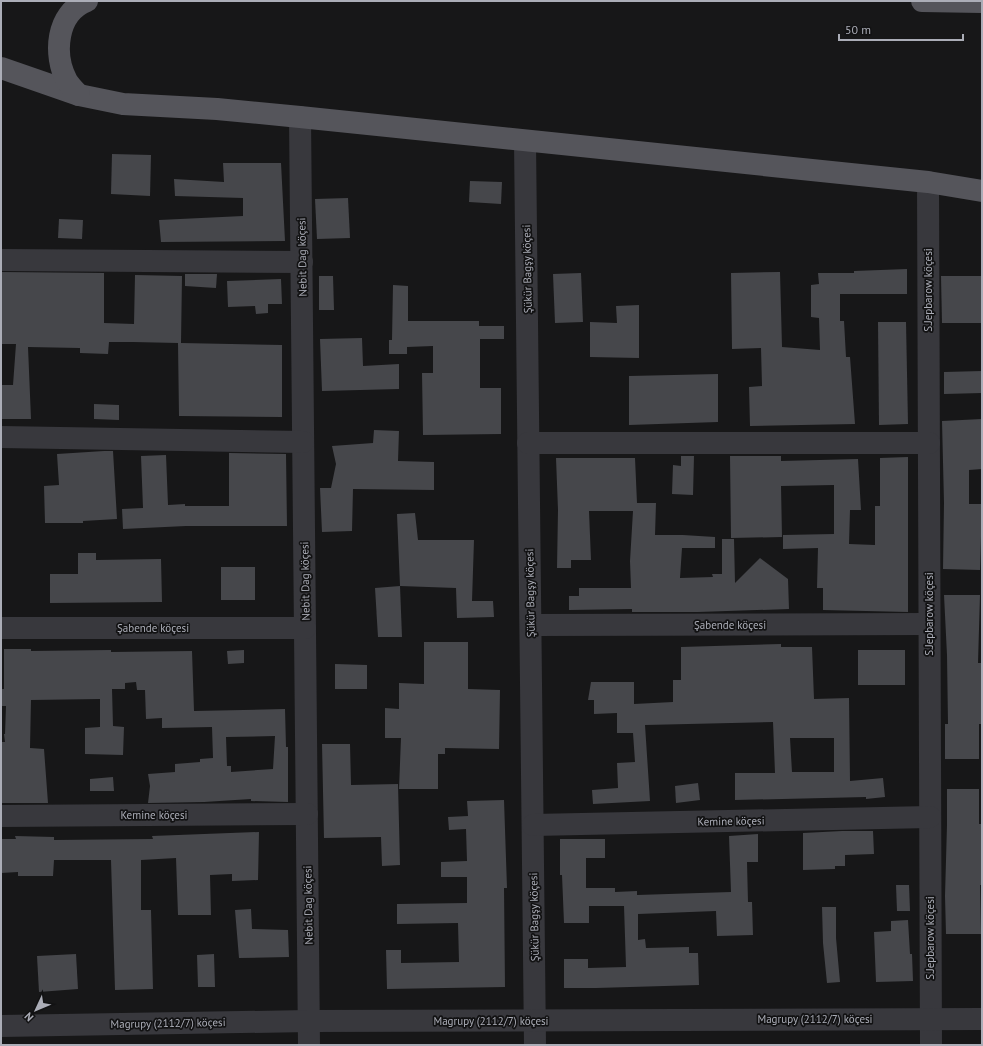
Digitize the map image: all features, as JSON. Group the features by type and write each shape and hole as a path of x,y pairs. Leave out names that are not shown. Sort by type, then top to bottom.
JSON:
{"main road":[{"path":"79,95 68,81 59,58 59,37 65,21 74,9 87,1"},
{"path":"922,1 982,2"},
{"path":"1,68 79,95 123,104 217,109 300,117 928,182 982,191"}],"street":[{"name":"Nebit Dag köçesi","path":"300,117 309,1045"},
{"name":"Şükür Bagşy köçesi","path":"525,141 535,1045"},
{"name":"S.Jepbarow köçesi","path":"928,182 931,1045"},
{"path":"1,260 302,262"},
{"path":"1,437 303,442"},
{"path":"528,443 929,443"},
{"name":"Şabende köçesi","path":"530,625 929,624"},
{"name":"Şabende köçesi","path":"1,628 305,628"},
{"name":"Kemine köçesi","path":"1,816 307,814"},
{"name":"Kemine köçesi","path":"533,825 930,817"},
{"name":"Magrupy (2112/7) köçesi","path":"1,1026 309,1022 982,1018"}],"building":[{"path":"112,154 151,155 150,196 111,194"},
{"path":"223,163 281,163 285,241 161,242 159,220 243,216 243,198 175,196 174,179 224,182"},
{"path":"470,181 502,182 501,204 469,202"},
{"path":"348,198 350,238 317,239 315,199"},
{"path":"59,219 83,220 82,239 58,238"},
{"path":"907,269 907,294 840,294 840,321 844,321 846,357 850,357 855,424 750,426 749,387 762,386 761,348 732,349 731,273 780,272 782,347 820,350 819,318 811,317 811,285 819,284 818,273 854,273 854,271"},
{"path":"1,272 104,273 104,323 134,324 135,275 182,276 181,343 282,345 282,417 179,416 178,343 109,342 108,354 80,353 80,348 28,347 31,419 1,419 1,385 13,385 16,344 1,344"},
{"path":"581,273 583,322 555,323 553,274"},
{"path":"185,274 217,274 216,288 185,286"},
{"path":"319,276 333,276 334,310 319,310"},
{"path":"941,276 982,276 982,323 942,323"},
{"path":"281,279 282,304 268,304 268,313 256,314 255,306 228,307 227,281"},
{"path":"393,285 408,286 408,321 479,321 479,326 504,326 504,339 480,339 480,388 501,388 501,434 423,435 422,373 433,373 433,346 407,347 407,354 389,354 389,340 392,340"},
{"path":"639,305 639,358 590,357 590,322 617,323 616,306"},
{"path":"878,322 906,322 908,424 879,425"},
{"path":"362,338 363,366 399,364 399,389 322,391 320,339"},
{"path":"982,371 982,393 944,394 944,372"},
{"path":"718,374 718,422 629,425 629,376"},
{"path":"94,404 119,405 119,420 94,419"},
{"path":"982,419 982,469 969,470 969,504 982,504 980,570 943,569 944,503 942,421"},
{"path":"374,430 399,431 398,461 434,462 434,490 353,489 352,531 322,532 320,488 331,488 336,464 332,446 373,443"},
{"path":"113,451 117,519 83,521 83,523 45,523 44,486 59,485 57,454"},
{"path":"229,453 286,454 287,526 186,526 123,529 122,509 143,508 141,456 166,455 168,505 185,504 185,506 229,506"},
{"path":"681,456 694,456 693,495 672,494 673,465 681,466"},
{"path":"730,456 781,456 781,461 858,459 861,510 850,510 849,544 875,545 875,506 880,506 880,458 908,457 908,612 823,610 823,588 817,588 818,548 783,549 783,535 834,534 834,485 781,486 782,537 731,538"},
{"path":"556,458 635,458 637,503 656,503 655,535 715,537 715,548 682,548 680,578 713,577 712,574 722,574 722,539 734,539 735,583 760,558 788,579 789,609 698,612 632,612 632,609 569,610 569,596 579,596 579,588 631,588 630,561 633,511 589,511 591,560 571,560 571,568 557,568 558,510"},
{"path":"415,513 418,540 474,540 472,601 493,601 494,617 457,618 456,588 400,586 397,514"},
{"path":"78,553 96,553 96,560 161,559 162,602 50,603 50,574 78,574"},
{"path":"221,567 255,567 255,600 221,600"},
{"path":"400,586 402,637 378,637 375,588"},
{"path":"944,595 980,595 978,663 982,663 982,724 979,724 979,759 945,759 945,724 948,724"},
{"path":"424,642 468,642 468,689 500,690 499,749 445,748 445,754 438,754 438,789 399,789 401,738 385,738 385,708 399,709 399,683 424,684"},
{"path":"781,644 781,647 812,647 814,699 849,698 850,781 883,778 885,797 866,799 866,797 735,800 735,773 775,773 773,722 645,725 650,801 593,804 592,790 618,788 617,763 635,762 633,733 617,733 617,713 594,714 594,700 588,700 591,682 634,682 634,704 673,702 673,680 681,680 681,647","holes":["790,738 834,738 834,772 792,772"]},
{"path":"4,649 31,649 31,651 111,650 111,652 192,651 194,711 285,709 286,747 288,747 288,802 251,801 251,799 148,803 150,786 148,774 175,772 175,764 200,762 200,759 213,758 212,727 162,728 162,718 146,719 145,690 137,690 136,682 125,683 125,689 112,689 113,726 124,727 123,755 85,754 85,728 100,727 100,699 31,700 30,748 44,749 48,803 1,803 1,742 5,742 4,734 6,706 1,706 1,689 4,689","holes":["275,736 273,769 231,772 231,766 227,766 226,737"]},
{"path":"244,650 244,663 228,664 227,651"},
{"path":"858,650 905,650 905,685 858,685"},
{"path":"335,664 367,665 367,689 335,689"},
{"path":"322,744 350,744 351,785 398,784 400,865 382,866 381,837 324,838"},
{"path":"113,777 114,791 90,791 90,779"},
{"path":"698,783 700,800 676,803 675,786"},
{"path":"947,789 979,789 979,824 982,824 982,885 980,885 981,934 946,934 945,896"},
{"path":"504,800 507,888 504,888 505,987 387,989 386,950 401,950 401,963 459,962 458,923 397,924 397,904 467,903 467,877 441,877 441,862 467,861 466,829 449,830 448,817 468,816 467,801"},
{"path":"873,831 874,854 845,855 845,866 835,866 835,869 803,870 803,833"},
{"path":"259,832 258,880 232,881 232,874 210,875 211,915 178,915 176,858 141,860 141,910 151,910 153,989 115,990 111,860 54,860 53,876 18,876 18,872 1,873 1,839 16,839 15,836 54,837 54,840 153,839 152,836"},
{"path":"758,834 758,862 747,862 748,902 752,902 753,935 717,936 716,911 638,914 638,940 645,939 646,948 689,947 689,953 698,953 699,985 564,988 564,959 588,959 588,968 626,967 624,906 589,906 589,923 564,923 562,875 560,875 560,839 605,839 605,858 586,858 586,888 615,888 615,892 637,891 637,895 731,892 729,836"},
{"path":"896,885 909,885 910,911 897,911"},
{"path":"822,907 836,907 836,938 840,982 827,983 823,943"},
{"path":"251,909 252,929 288,930 289,957 239,958 235,910"},
{"path":"908,920 910,954 912,954 913,981 876,982 874,932 891,931 891,921"},
{"path":"76,954 78,989 39,992 37,956"},
{"path":"214,954 215,987 198,987 197,955"}]}
